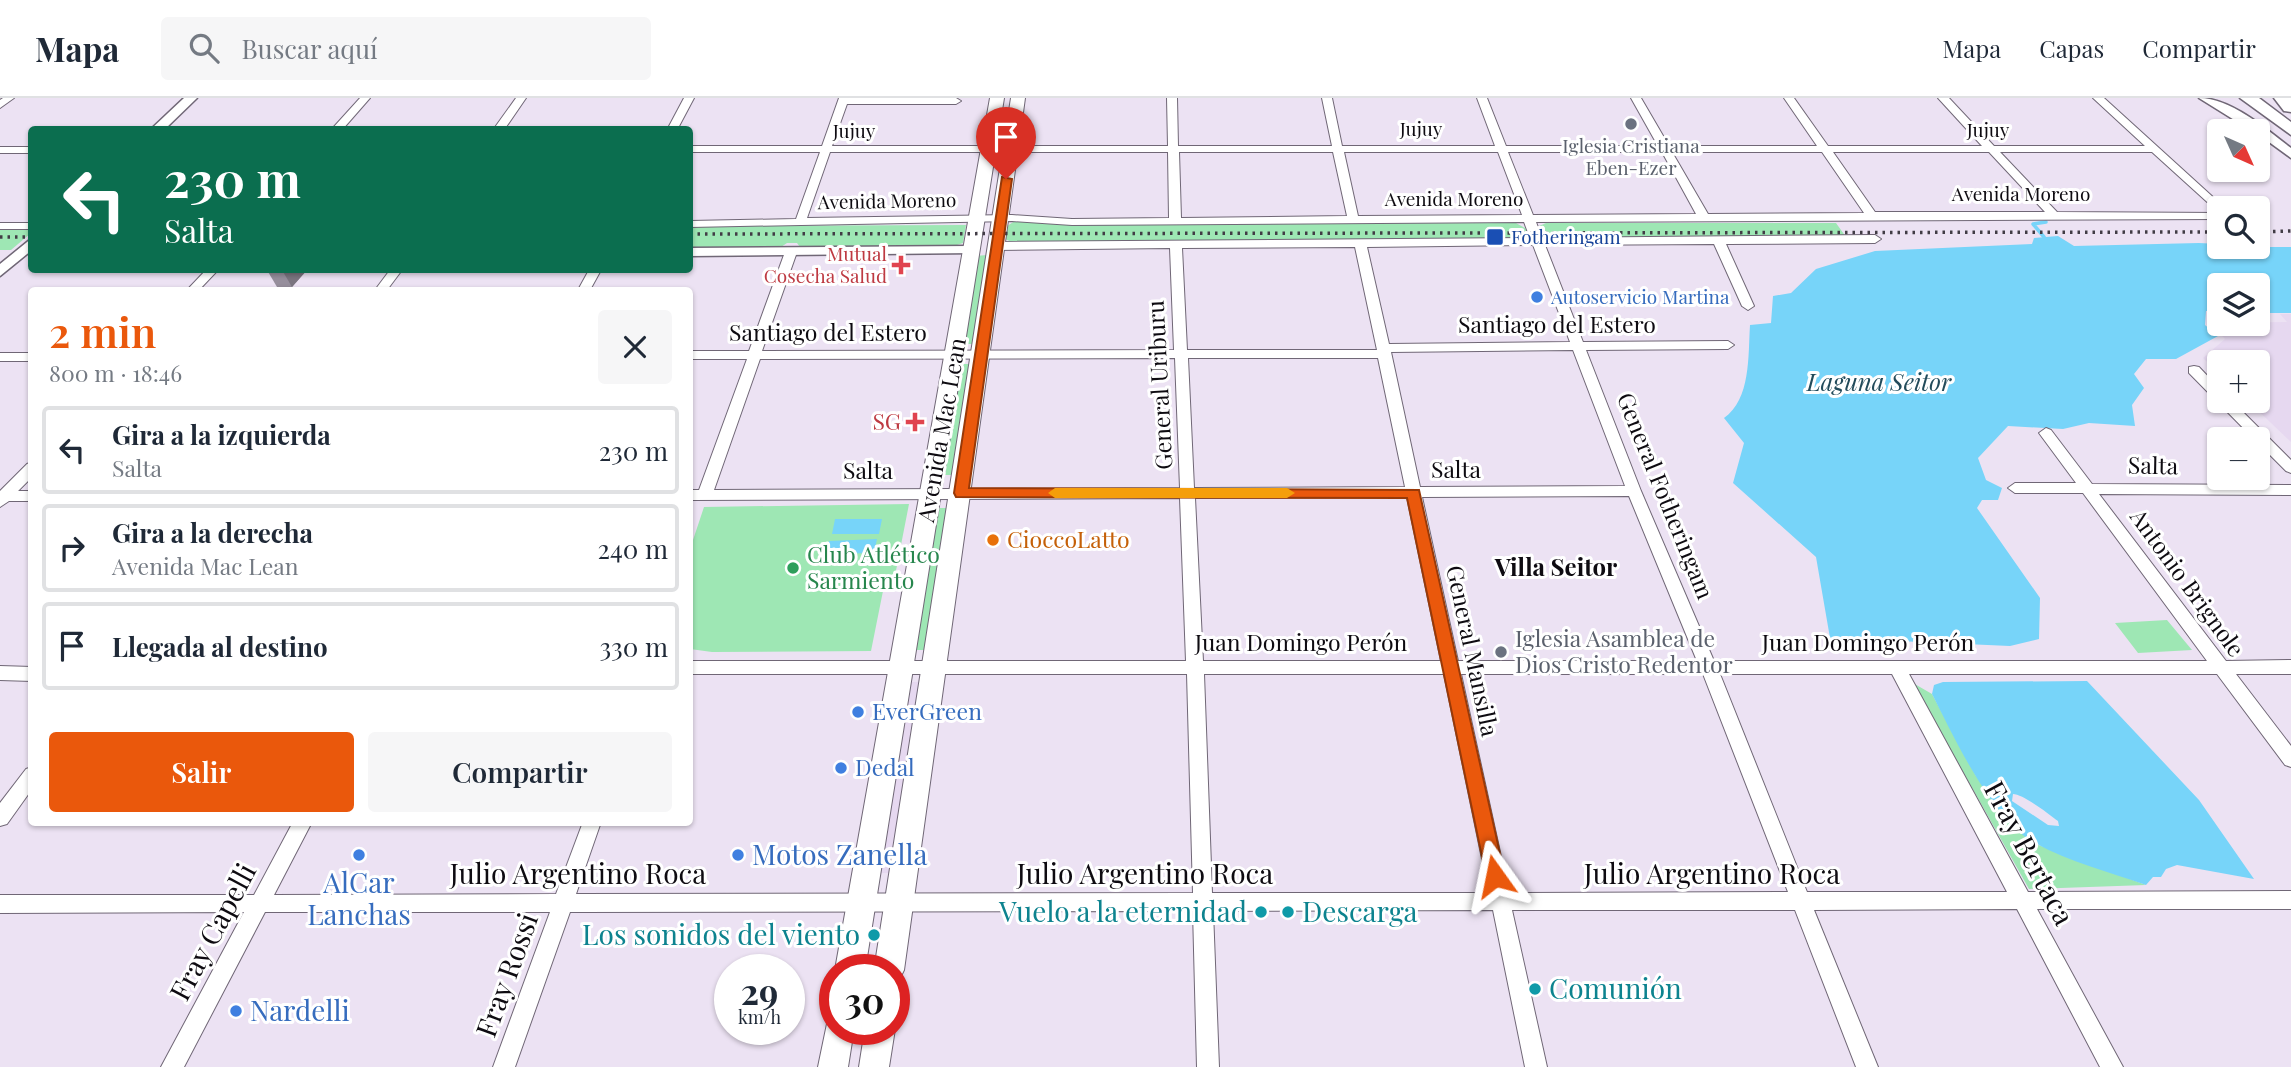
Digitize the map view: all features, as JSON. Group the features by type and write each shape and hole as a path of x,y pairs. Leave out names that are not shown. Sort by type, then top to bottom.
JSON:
{"highway":[{"path":"2248,98 2291,130"},
{"path":"2279,98 2291,107"}],"main road":[{"name":"Avenida Mac Lean","path":"853,954 955,354 970,250 998,98"},
{"name":"Avenida Mac Lean","path":"890,954 982,355 995,246 1018,98"},
{"name":"Avenida Moreno","path":"970,250 995,246"},
{"path":"833,1067 836,1045"},
{"path":"874,1067 877,1045"}],"street":[{"path":"0,105 9,98"},
{"path":"160,126 191,98"},
{"path":"340,126 365,98"},
{"path":"501,126 521,98"},
{"path":"674,126 689,98"},
{"path":"1172,98 1175,221"},
{"path":"1327,98 1353,220"},
{"name":"General Fotheringam","path":"1482,98 1634,491 1708,666 1867,1067"},
{"path":"1636,98 1705,219"},
{"path":"1789,98 1872,216"},
{"path":"1943,98 2054,215"},
{"path":"2098,98 2207,197"},
{"path":"2205,98 2262,131 2291,154"},
{"path":"800,223 844,100 956,101"},
{"name":"Jujuy","path":"693,149 1502,146 2152,149"},
{"path":"0,150 28,150"},
{"name":"Avenida Moreno","path":"693,223 1001,218 1072,222 2207,216"},
{"path":"0,226 28,226"},
{"name":"Avenida Moreno","path":"995,246 1538,244 1875,239"},
{"path":"1719,242 1748,306"},
{"name":"General Mansilla","path":"1361,245 1386,351 1536,1067"},
{"name":"General Uriburu","path":"1176,246 1189,493 1208,1067"},
{"name":"Avenida Moreno","path":"693,252 970,250"},
{"path":"697,495 790,251"},
{"path":"0,253 26,254"},
{"path":"0,272 26,254"},
{"path":"196,287 209,273"},
{"name":"Santiago del Estero","path":"693,355 982,355 1728,345"},
{"path":"0,357 28,357"},
{"path":"2194,370 2207,384"},
{"path":"2236,413 2291,468"},
{"name":"Antonio Brignole","path":"2046,433 2090,488 2291,760"},
{"path":"2,498 28,471"},
{"name":"Salta","path":"2015,488 2291,490"},
{"name":"Salta","path":"697,495 1634,491"},
{"path":"2,498 28,496"},
{"name":"Fray Bertaca","path":"1896,666 2112,1067"},
{"name":"Juan Domingo Perón","path":"693,668 2291,667"},
{"path":"0,673 28,674"},
{"path":"0,818 28,780"},
{"name":"Fray Capelli","path":"172,1067 301,826"},
{"name":"Fray Rossi","path":"504,1067 591,826"},
{"name":"Julio Argentino Roca","path":"0,904 258,906 563,901 2291,900"}],"shaded area":[{"path":"2280,314 2291,314 2291,442 2261,413 2270,413 2270,350 2212,350 2225,339 2222,336 2270,336 2270,322 2287,322"},
{"path":"904,682 924,682 894,873 872,873"}],"green space":[{"path":"1019,220 1057,224 1516,223 1525,228 1530,236 1525,241 1014,243 1005,239 1007,226"},
{"path":"1546,223 1836,223 1846,237 1543,239 1537,227"},
{"path":"966,225 963,243 954,246 800,247 797,243 787,243 778,249 693,249 693,226"},
{"path":"0,229 28,229 28,236 11,250 0,250"},
{"path":"987,255 975,344 964,344 975,256"},
{"path":"959,364 973,364 957,475 942,475"},
{"name":"Club Atlético Sarmiento","path":"909,504 893,586 884,586 871,651 712,652 693,649 693,540 704,507"},
{"path":"934,508 950,508 930,650 912,650"},
{"path":"2167,620 2192,650 2138,653 2115,623"},
{"path":"1913,683 1932,694 1976,776 2033,843 2146,885 2029,889"}],"water":[{"name":"Laguna Seitor","path":"2058,236 2074,246 2207,243 2207,259 2270,259 2270,247 2291,247 2291,313 2270,313 2270,273 2207,273 2205,325 2207,336 2218,336 2176,359 2146,359 2134,374 2144,388 2132,405 2135,426 2089,423 2063,429 2008,426 1978,458 1986,480 2002,488 1998,500 1982,500 1977,508 2040,598 2039,639 2010,646 1830,638 1816,557 1733,483 1744,443 1724,418 1733,410 1744,388 1750,325 1771,323 1773,296 1791,293 1816,269 1875,251 2032,244 2034,238"},
{"path":"835,519 882,519 879,534 832,534"},
{"path":"877,539 874,553 827,554 829,541"},
{"path":"2087,681 2199,800 2254,879 2177,865 2166,869 2161,877 2153,877 2146,885 2076,861 2035,843 2019,832 2004,816 1963,754 1932,694 1934,685 1943,682","holes":["2013,794 2049,814 2058,821 2059,826 2048,825 2012,801"]}],"waterway":[{"path":"2044,237 2033,224 2046,222"}],"railway":[{"path":"2270,232 2291,231"},
{"path":"693,234 2207,232"},
{"path":"0,237 28,237"}],"slow traffic":[{"path":"1055,493 1287,493"}],"place":[{"name":"Iglesia Cristiana Eben-Ezer","path":"1631,124"},
{"name":"Fotheringam","path":"1495,237"},
{"name":"Mutual Cosecha Salud","path":"901,265"},
{"name":"Autoservicio Martina","path":"1537,297"},
{"name":"SG","path":"915,422"},
{"name":"CioccoLatto","path":"993,540"},
{"name":"Club Atlético Sarmiento","path":"793,568"},
{"name":"Iglesia Asamblea de Dios Cristo Redentor","path":"1501,652"},
{"name":"EverGreen","path":"858,712"},
{"name":"Dedal","path":"841,768"},
{"name":"AlCar Lanchas","path":"359,855"},
{"name":"Motos Zanella","path":"738,855"},
{"name":"Vuelo a la eternidad","path":"1261,912"},
{"name":"Descarga","path":"1288,912"},
{"name":"Los sonidos del viento","path":"874,935"},
{"name":"Comunión","path":"1535,989"},
{"name":"Nardelli","path":"236,1011"}],"district":[{"name":"Villa Seitor","path":"1556,568"}],"route":[{"path":"1006,179 961,493 1414,493 1495,876"}]}
